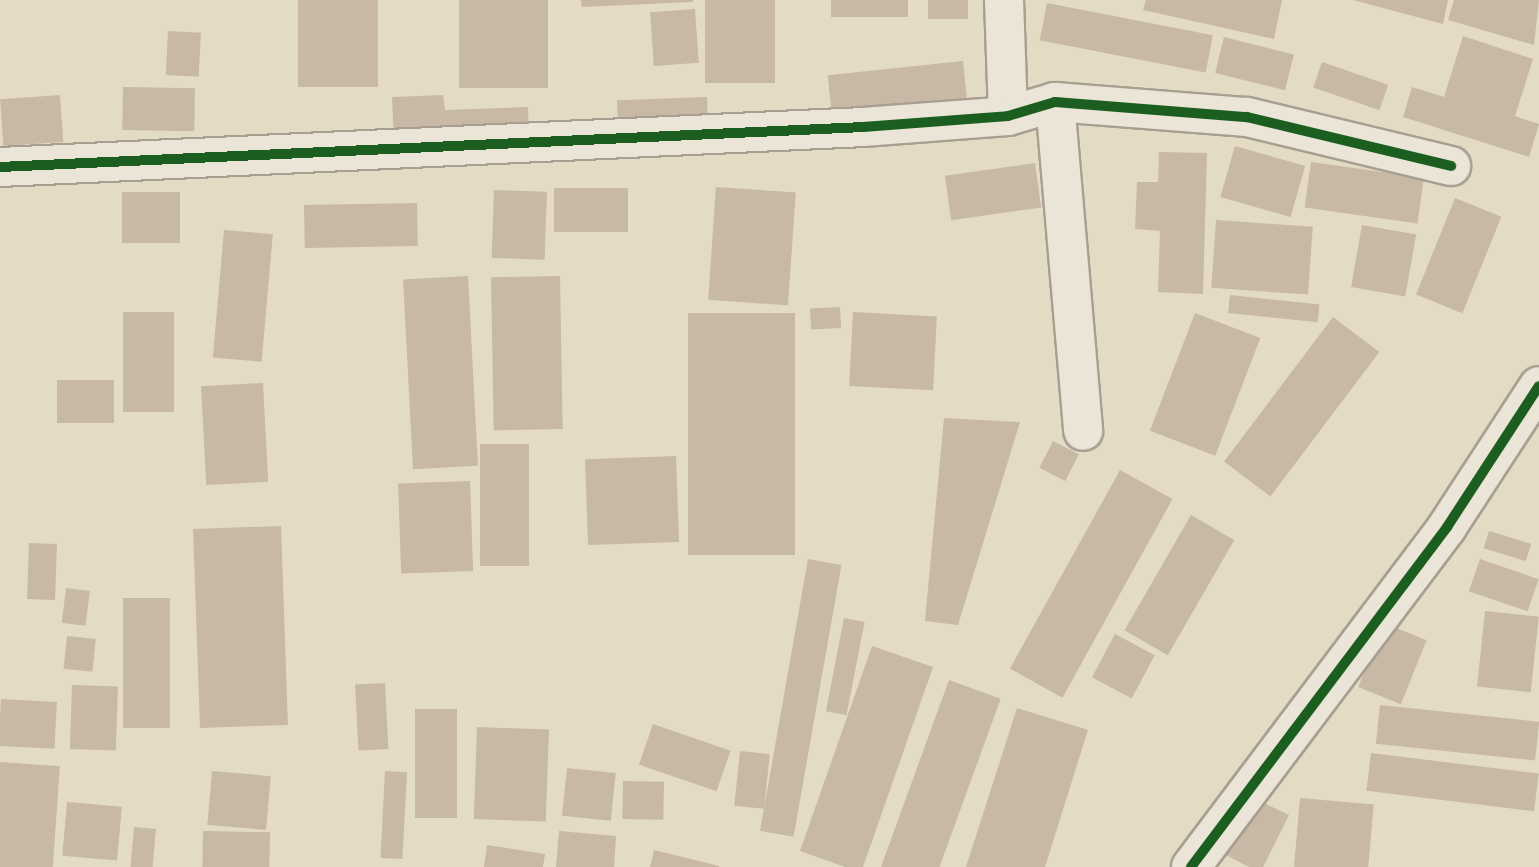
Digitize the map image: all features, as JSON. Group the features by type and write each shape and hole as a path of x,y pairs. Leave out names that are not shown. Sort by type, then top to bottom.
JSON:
{"street":[{"path":"1004,0 1008,116"},
{"path":"1055,102 1083,431"},
{"path":"0,167 863,127 1008,116 1055,102 1247,117 1451,166"},
{"path":"1191,867 1447,527 1539,386"}],"building":[{"path":"298,0 378,0 378,87 298,87"},
{"path":"459,0 548,0 548,88 459,88"},
{"path":"581,0 693,0 693,2 582,7"},
{"path":"705,0 775,0 775,83 705,83"},
{"path":"831,0 908,0 908,17 831,17"},
{"path":"928,0 968,0 968,19 928,19"},
{"path":"1146,0 1282,0 1274,39 1143,10"},
{"path":"1353,0 1448,0 1443,24"},
{"path":"1454,0 1539,0 1534,45 1448,20"},
{"path":"1047,3 1213,35 1206,73 1040,40"},
{"path":"695,9 699,63 654,66 650,12"},
{"path":"168,31 201,33 199,77 166,75"},
{"path":"1463,36 1533,59 1515,116 1539,124 1529,157 1403,117 1412,87 1444,97"},
{"path":"1224,37 1294,54 1285,90 1215,73"},
{"path":"963,61 967,99 832,113 828,75"},
{"path":"1322,62 1388,85 1379,110 1313,88"},
{"path":"123,87 195,88 194,131 122,130"},
{"path":"60,95 63,142 3,146 0,99"},
{"path":"443,95 445,110 528,107 529,136 394,142 392,97"},
{"path":"707,97 708,133 618,136 617,100"},
{"path":"1235,146 1305,166 1291,217 1220,197"},
{"path":"1159,152 1207,153 1203,294 1158,292 1160,231 1135,229 1137,182 1158,182"},
{"path":"1311,162 1424,178 1417,223 1305,208"},
{"path":"1035,163 1041,208 951,220 945,176"},
{"path":"716,187 796,193 788,305 708,300"},
{"path":"554,188 628,188 628,232 554,232"},
{"path":"494,190 547,192 545,260 492,258"},
{"path":"122,192 180,192 180,243 122,243"},
{"path":"1455,198 1501,217 1462,313 1416,294"},
{"path":"417,203 418,246 305,248 304,205"},
{"path":"1216,220 1313,227 1308,295 1211,288"},
{"path":"1362,225 1416,235 1405,297 1351,287"},
{"path":"224,230 273,234 262,362 213,358"},
{"path":"468,276 478,466 413,469 403,279"},
{"path":"560,276 563,429 494,430 491,277"},
{"path":"1230,295 1320,304 1318,322 1228,313"},
{"path":"840,307 841,328 811,330 810,309"},
{"path":"123,312 174,312 174,412 123,412"},
{"path":"853,312 937,316 933,390 849,386"},
{"path":"688,313 795,313 795,555 688,555"},
{"path":"1195,313 1260,338 1215,456 1150,431"},
{"path":"1333,317 1379,352 1270,496 1224,462"},
{"path":"57,380 114,380 114,423 57,423"},
{"path":"263,383 268,482 206,485 201,386"},
{"path":"944,418 1020,422 958,625 925,621"},
{"path":"1053,441 1079,454 1065,481 1039,468"},
{"path":"480,444 529,444 529,566 480,566"},
{"path":"676,456 679,542 588,545 585,459"},
{"path":"1120,470 1172,499 1062,698 1010,669"},
{"path":"470,481 473,571 401,573 398,484"},
{"path":"1191,515 1234,540 1168,655 1124,630"},
{"path":"281,526 288,725 200,728 193,529"},
{"path":"1489,531 1531,544 1526,561 1484,548"},
{"path":"29,543 57,544 55,600 27,599"},
{"path":"808,559 841,565 794,837 760,831"},
{"path":"1480,559 1539,579 1528,611 1469,591"},
{"path":"66,588 90,591 86,626 62,623"},
{"path":"123,598 170,598 170,728 123,728"},
{"path":"1485,611 1539,617 1531,692 1477,687"},
{"path":"844,618 865,622 846,715 826,711"},
{"path":"1384,623 1427,640 1401,704 1358,687"},
{"path":"1115,634 1155,655 1132,698 1092,677"},
{"path":"67,636 96,639 92,672 64,669"},
{"path":"872,646 933,667 863,867 845,867 800,851"},
{"path":"949,680 1001,699 939,867 881,867"},
{"path":"385,683 388,749 358,750 355,685"},
{"path":"72,685 118,687 116,751 70,749"},
{"path":"1,699 57,702 54,749 0,746"},
{"path":"1380,705 1539,722 1535,761 1376,744"},
{"path":"1017,708 1088,730 1045,867 966,867"},
{"path":"415,709 457,709 457,818 415,818"},
{"path":"653,724 731,751 717,791 639,765"},
{"path":"477,727 549,730 546,821 474,819"},
{"path":"740,751 770,754 764,809 734,806"},
{"path":"1371,753 1539,774 1534,811 1366,791"},
{"path":"0,762 60,766 53,867 0,867"},
{"path":"567,768 616,773 611,821 562,816"},
{"path":"212,771 271,776 266,830 207,825"},
{"path":"385,771 407,772 402,859 380,858"},
{"path":"623,781 664,782 663,820 622,819"},
{"path":"1251,797 1289,815 1263,867 1249,867 1222,853"},
{"path":"1300,798 1374,804 1368,867 1294,867"},
{"path":"67,802 122,807 117,861 62,856"},
{"path":"134,827 156,829 153,867 131,867"},
{"path":"203,831 270,832 269,867 202,867"},
{"path":"559,831 616,836 614,867 556,867"},
{"path":"487,845 545,854 543,867 484,867"},
{"path":"654,850 719,866 719,867 650,867"}],"cycle path":[{"path":"0,167 863,127 1008,116 1055,102 1247,117 1451,166"},
{"path":"1191,867 1447,527 1539,386"}]}
